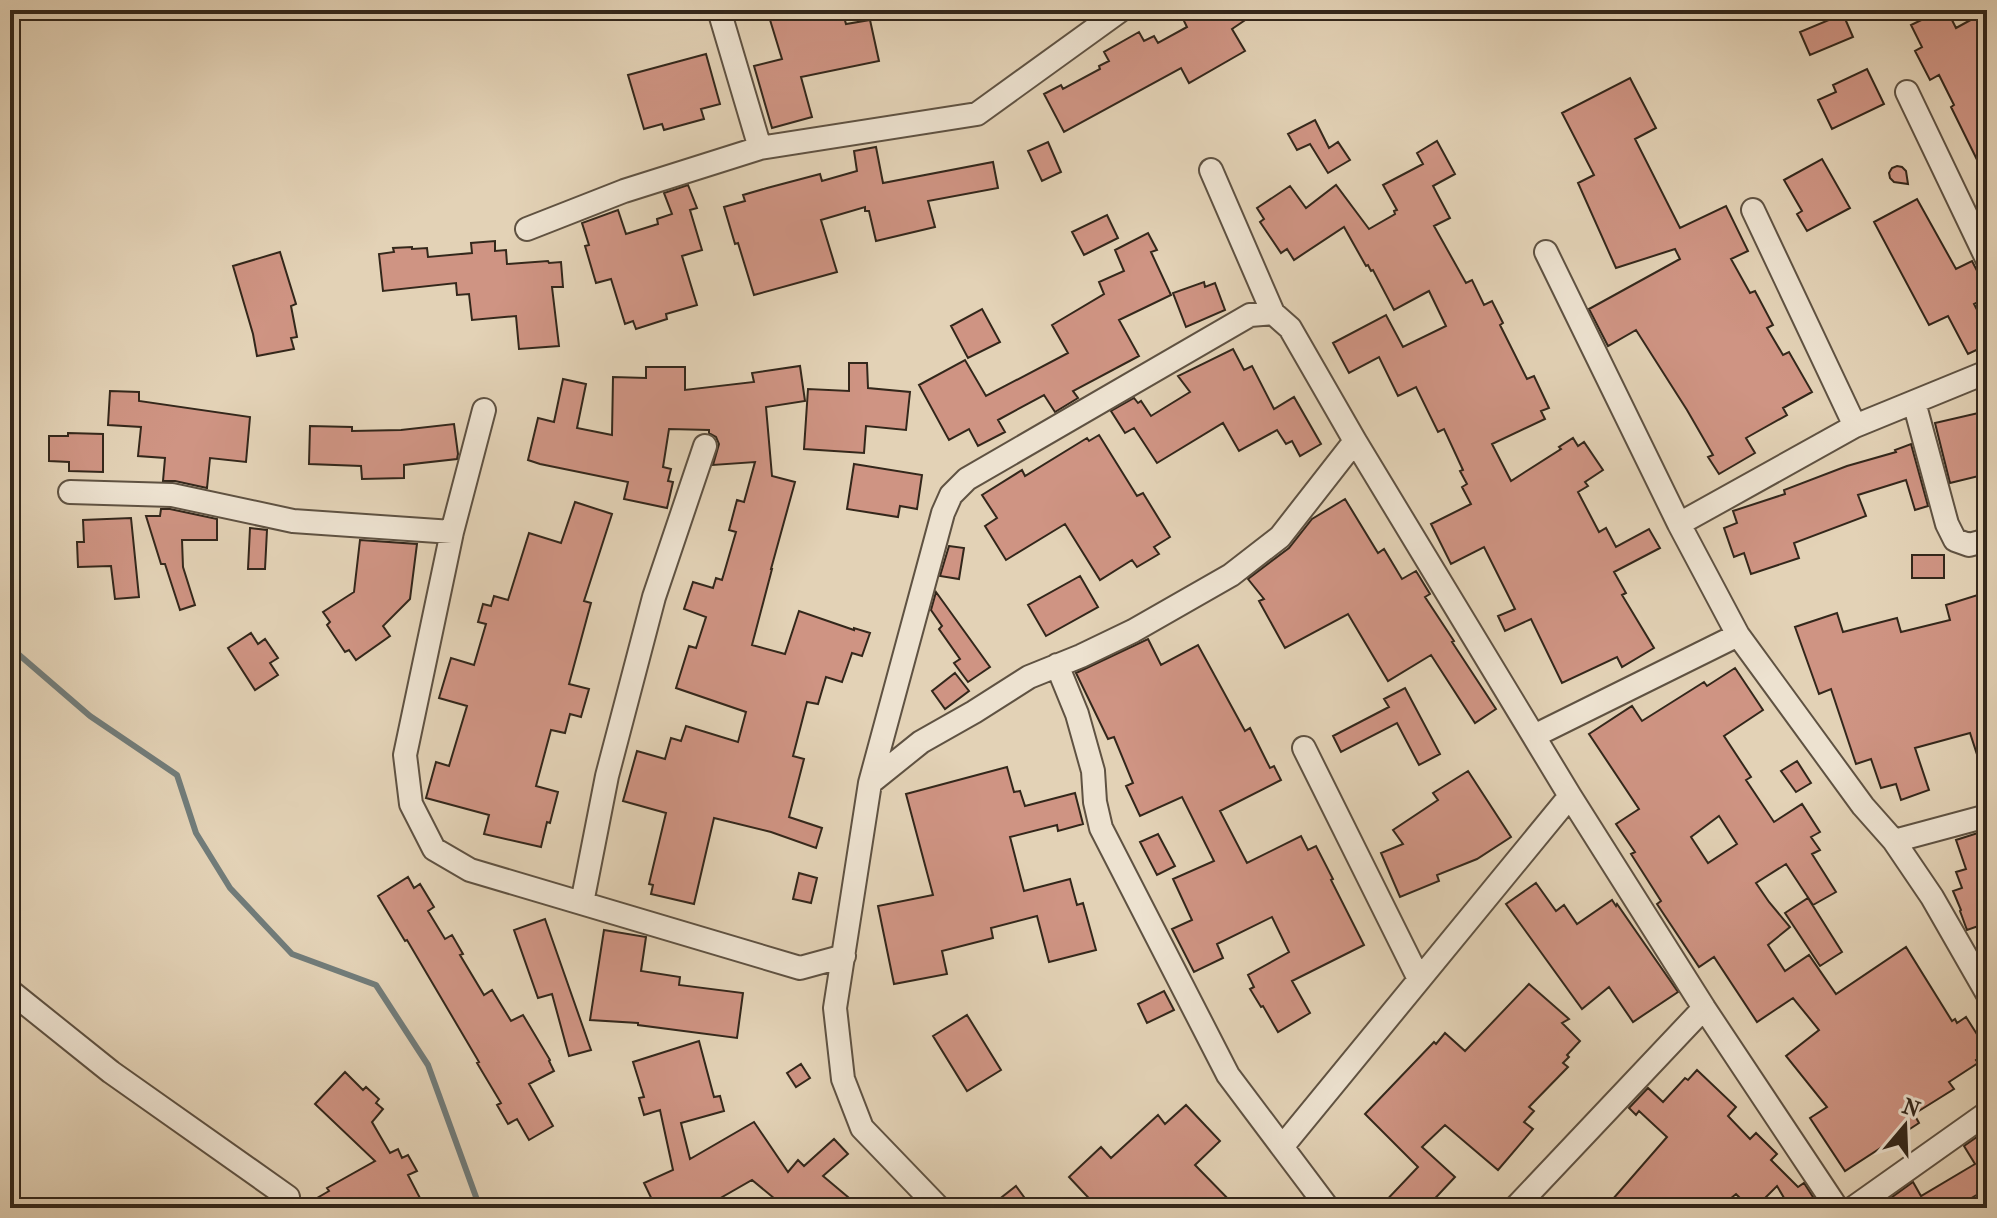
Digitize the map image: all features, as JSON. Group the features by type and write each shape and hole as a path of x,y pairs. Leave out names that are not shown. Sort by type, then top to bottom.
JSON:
{"street":[{"path":"719,10 760,148"},
{"path":"527,229 624,191 760,148 977,114 1121,10"},
{"path":"1907,92 1987,259"},
{"path":"1211,170 1273,313 1290,328 1570,796 1704,1008 1837,1208"},
{"path":"1753,210 1855,426"},
{"path":"1546,252 1679,524 1738,635 1863,806 1894,841 1932,897 1987,993"},
{"path":"939,1208 862,1128 843,1079 835,1008 870,783 943,513 951,495 967,479 1250,315 1273,313"},
{"path":"1679,524 1855,426 1987,372"},
{"path":"1914,402 1947,524 1955,540 1969,545 1987,540"},
{"path":"484,410 452,532 405,755 411,804 434,849 470,870 800,968 844,956"},
{"path":"870,783 921,742 1029,677 1133,631 1231,575 1280,537 1355,441"},
{"path":"582,903 607,776 654,597 705,446"},
{"path":"70,492 172,495 293,521 452,532"},
{"path":"1534,736 1738,635"},
{"path":"1057,665 1086,744 1101,828 1228,1075 1328,1208"},
{"path":"1304,748 1419,979"},
{"path":"1282,1147 1570,796"},
{"path":"1894,841 1987,816"},
{"path":"10,991 111,1072 288,1197"},
{"path":"1515,1208 1704,1008"},
{"path":"1853,1208 1987,1113"}],"building":[{"path":"767,10 842,10 846,24 870,20 879,61 801,77 812,117 772,128 754,66 782,59"},
{"path":"1203,10 1260,10 1232,29 1245,51 1189,83 1181,68 1064,132 1044,94 1061,85 1063,89 1100,69 1099,66 1109,61 1104,52 1139,32 1144,41 1154,36 1158,43 1187,27 1184,21"},
{"path":"1947,10 1956,28 1987,11 1987,180 1939,75 1930,80 1915,51 1922,47 1911,25"},
{"path":"1843,14 1853,37 1810,55 1800,32"},
{"path":"706,54 720,104 701,109 704,119 664,130 662,124 644,129 628,75"},
{"path":"1867,69 1884,104 1832,129 1818,100 1836,92 1833,85"},
{"path":"1630,78 1656,128 1635,139 1680,228 1726,206 1748,251 1731,259 1750,293 1755,291 1773,325 1767,328 1783,355 1789,352 1812,392 1783,408 1787,415 1746,438 1755,453 1719,474 1708,457 1713,455 1636,330 1608,346 1589,309 1680,259 1675,249 1616,268 1578,183 1594,175 1562,113"},
{"path":"1315,120 1329,148 1338,142 1350,160 1328,173 1310,144 1297,150 1288,134"},
{"path":"1437,141 1455,174 1433,186 1450,218 1434,226 1466,283 1472,280 1484,305 1492,301 1503,323 1500,325 1527,379 1534,376 1549,408 1541,411 1545,419 1492,444 1511,481 1573,438 1578,446 1584,442 1603,470 1585,482 1588,486 1578,492 1599,532 1606,528 1616,547 1649,529 1660,548 1614,572 1626,593 1622,595 1654,648 1622,667 1617,657 1562,683 1531,619 1505,631 1498,616 1515,609 1484,547 1451,564 1431,524 1471,504 1462,487 1467,484 1460,471 1463,470 1444,429 1438,432 1416,387 1398,396 1379,357 1349,373 1333,343 1386,315 1403,347 1446,326 1429,291 1394,310 1373,270 1366,266 1344,227 1294,260 1287,249 1281,253 1260,222 1264,219 1257,208 1290,186 1306,208 1336,185 1369,229 1397,210 1383,185 1423,164 1417,153"},
{"path":"1048,142 1061,172 1042,181 1028,151"},
{"path":"876,147 883,183 993,162 998,188 928,201 935,227 876,241 869,211 865,211 865,207 821,220 837,272 754,295 724,207 745,201 743,195 767,188 820,174 822,181 857,171 854,151"},
{"path":"1822,159 1850,208 1807,231 1797,214 1802,211 1784,180"},
{"path":"1897,166 1906,171 1908,184 1894,182 1890,178 1889,173"},
{"path":"688,185 697,208 690,210 702,250 682,256 697,305 666,314 667,319 636,329 633,321 625,324 611,279 596,283 582,223 618,210 626,234 658,224 657,219 672,214 664,193"},
{"path":"1917,199 1956,269 1972,261 1987,290 1987,298 1974,304 1987,329 1987,345 1968,354 1948,316 1929,325 1874,222"},
{"path":"1107,215 1118,238 1084,255 1072,232"},
{"path":"1148,233 1157,250 1151,252 1171,295 1119,320 1139,356 1073,391 1078,398 1055,412 1044,395 998,420 1005,432 978,446 969,429 949,440 919,385 965,360 986,396 1068,353 1052,325 1104,294 1099,282 1124,271 1115,250"},
{"path":"495,241 495,251 506,250 507,264 561,262 563,287 552,287 559,346 519,349 516,316 472,320 469,294 457,295 456,283 383,291 379,254 394,252 393,248 412,247 427,248 428,257 472,253 471,243"},
{"path":"280,252 296,304 291,306 297,337 291,338 294,349 257,356 233,266"},
{"path":"1204,282 1205,287 1215,283 1225,310 1186,327 1173,293"},
{"path":"982,309 1000,342 968,358 951,326"},
{"path":"1233,349 1244,370 1252,366 1274,409 1294,397 1321,444 1300,456 1292,441 1286,444 1277,430 1239,451 1223,423 1157,463 1134,428 1125,433 1111,411 1134,398 1138,403 1141,401 1151,416 1190,392 1178,376"},
{"path":"849,363 867,363 868,388 910,392 906,430 866,426 864,453 804,449 808,389 849,391"},
{"path":"800,366 805,401 766,407 772,476 795,482 752,645 785,654 799,611 870,633 862,656 852,653 842,682 826,677 818,704 807,702 793,756 804,759 789,817 822,828 816,848 771,832 714,818 694,904 651,894 653,885 649,884 666,813 623,801 637,751 665,759 671,738 681,741 686,726 738,742 746,712 676,688 689,646 696,648 706,617 684,609 693,582 713,588 716,578 722,580 736,532 729,530 737,500 744,502 755,462 713,465 719,444 709,430 669,429 663,467 671,469 668,481 673,482 667,508 624,499 628,482 528,460 538,418 554,422 563,379 586,384 577,428 612,435 613,377 646,378 646,367 685,367 685,390 754,382 752,373"},
{"path":"110,391 139,392 139,401 250,417 246,462 210,458 207,488 163,481 165,458 138,456 141,427 108,425"},
{"path":"1987,411 1987,474 1950,483 1935,423"},
{"path":"454,424 457,459 404,465 404,478 362,479 361,466 309,464 310,426 352,427 352,431"},
{"path":"68,433 103,434 103,472 69,471 69,462 49,461 49,436 68,436"},
{"path":"1099,435 1137,496 1143,493 1170,537 1154,547 1159,554 1137,567 1132,560 1100,580 1065,524 1006,560 985,526 997,518 982,495 1022,470 1025,476 1087,438 1089,441"},
{"path":"1911,444 1928,506 1915,510 1906,480 1858,495 1866,516 1794,543 1799,558 1751,574 1744,553 1734,557 1724,528 1737,523 1733,511 1785,494 1784,490 1847,466 1896,452"},
{"path":"854,464 922,475 917,509 900,506 898,517 847,509"},
{"path":"1345,499 1378,553 1384,549 1402,579 1416,571 1430,594 1425,597 1496,709 1475,723 1431,655 1388,681 1348,614 1285,648 1259,601 1264,599 1248,579 1289,548 1312,519"},
{"path":"575,502 612,514 584,601 591,603 569,684 589,689 581,717 570,714 565,733 551,730 536,786 558,792 541,847 484,834 489,815 426,798 436,762 449,766 467,706 439,698 451,658 474,665 486,624 478,622 483,604 491,606 494,596 508,600 529,533 561,543"},
{"path":"161,509 217,519 217,540 182,540 183,567 195,605 180,610 146,516 160,516"},
{"path":"131,518 139,597 115,599 111,566 78,567 77,542 84,542 83,520"},
{"path":"250,528 267,530 265,569 248,569"},
{"path":"360,540 417,544 410,599 383,626 390,636 356,660 349,650 345,652 327,625 330,622 323,612 354,592"},
{"path":"949,546 964,548 959,579 940,576"},
{"path":"1912,555 1944,555 1944,578 1912,578"},
{"path":"1080,576 1098,607 1046,636 1028,605"},
{"path":"936,592 990,667 968,682 954,663 960,659 939,629 942,626 931,610"},
{"path":"1987,592 1987,775 1984,776 1970,733 1915,748 1929,790 1901,800 1896,784 1881,788 1871,759 1856,764 1831,689 1819,694 1795,627 1837,613 1843,632 1897,618 1901,632 1950,620 1946,605"},
{"path":"251,633 258,644 265,639 278,658 270,663 278,675 255,690 228,648"},
{"path":"1148,639 1161,665 1198,645 1245,731 1250,728 1270,768 1274,766 1281,780 1220,811 1247,863 1301,836 1308,850 1316,846 1364,945 1292,981 1310,1013 1278,1032 1250,989 1254,987 1248,975 1289,952 1272,917 1217,944 1223,958 1194,972 1172,929 1192,920 1173,879 1214,861 1182,797 1140,816 1126,786 1133,783 1114,737 1108,739 1076,673"},
{"path":"1735,668 1763,710 1724,736 1751,777 1746,780 1774,822 1802,804 1820,832 1811,837 1820,850 1812,854 1836,892 1813,905 1786,864 1756,883 1790,927 1768,945 1785,971 1809,955 1836,994 1906,947 1952,1021 1955,1019 1957,1023 1966,1017 1987,1050 1976,1060 1978,1063 1949,1082 1954,1089 1914,1114 1919,1123 1845,1171 1810,1118 1827,1107 1786,1056 1819,1030 1793,998 1757,1022 1714,957 1699,967 1657,904 1661,901 1616,824 1639,809 1589,734 1632,706 1642,721 1704,682 1707,686","holes":["1719,816 1737,844 1708,863 1691,837"]},
{"path":"955,673 969,691 945,709 932,691"},
{"path":"1405,688 1440,754 1419,765 1397,723 1341,752 1333,736 1389,707 1384,699"},
{"path":"1797,761 1811,783 1796,792 1781,771"},
{"path":"1007,767 1014,792 1020,791 1025,806 1075,793 1083,824 1058,831 1057,825 1010,837 1024,891 1070,879 1077,905 1083,903 1096,950 1049,962 1037,916 991,928 993,938 942,951 947,974 894,984 878,906 933,895 906,794"},
{"path":"1468,771 1511,837 1477,859 1437,875 1439,881 1400,897 1381,853 1403,844 1393,830 1438,800 1433,793"},
{"path":"1987,830 1987,923 1967,930 1953,891 1962,888 1956,872 1966,869 1956,840"},
{"path":"1158,834 1175,866 1157,875 1140,842"},
{"path":"799,873 817,878 811,903 793,899"},
{"path":"408,877 414,888 420,884 434,907 428,911 445,939 452,935 484,995 492,990 511,1021 523,1015 550,1060 554,1071 529,1084 553,1126 529,1140 517,1119 508,1124 497,1105 501,1103 479,1062 378,896"},
{"path":"1536,883 1556,911 1564,905 1577,924 1612,900 1678,992 1633,1022 1609,987 1582,1009 1506,904"},
{"path":"1808,898 1842,952 1820,966 1785,913"},
{"path":"545,919 591,1050 569,1056 552,994 538,998 514,930"},
{"path":"604,930 646,937 641,971 680,977 679,985 743,993 737,1038 638,1023 590,1020"},
{"path":"1529,984 1569,1019 1562,1023 1580,1041 1563,1063 1568,1067 1529,1107 1534,1111 1524,1122 1533,1129 1498,1170 1445,1125 1422,1147 1455,1177 1426,1208 1379,1208 1418,1167 1365,1114 1445,1033 1465,1051"},
{"path":"1164,991 1174,1010 1147,1023 1138,1004"},
{"path":"967,1015 1001,1070 967,1091 933,1036"},
{"path":"699,1041 714,1097 720,1096 724,1111 681,1123 690,1159 754,1122 788,1172 798,1160 804,1166 834,1139 848,1154 823,1176 861,1208 786,1208 752,1180 703,1208 656,1208 644,1183 673,1170 660,1110 644,1115 639,1098 644,1097 633,1062"},
{"path":"801,1064 810,1078 796,1087 787,1073"},
{"path":"1697,1070 1736,1107 1728,1116 1750,1139 1756,1133 1777,1154 1771,1160 1798,1187 1804,1183 1820,1208 1790,1208 1777,1186 1755,1208 1750,1208 1736,1194 1719,1208 1605,1208 1667,1137 1639,1111 1636,1115 1629,1108 1648,1088 1663,1102"},
{"path":"345,1072 363,1090 366,1087 379,1099 376,1103 383,1109 372,1122 390,1153 398,1149 402,1158 408,1155 417,1171 408,1175 421,1200 405,1208 300,1208 329,1191 327,1188 375,1161 315,1104"},
{"path":"1186,1105 1220,1141 1195,1165 1237,1208 1098,1208 1069,1177 1101,1147 1111,1158 1158,1115 1165,1124"},
{"path":"1987,1130 1987,1189 1954,1208 1877,1208 1913,1182 1921,1196 1975,1164 1964,1146"},
{"path":"1016,1186 1032,1208 988,1208"}],"waterway":[{"path":"10,647 90,716 177,775 196,833 230,888 292,954 376,985 428,1065 480,1208"}]}
